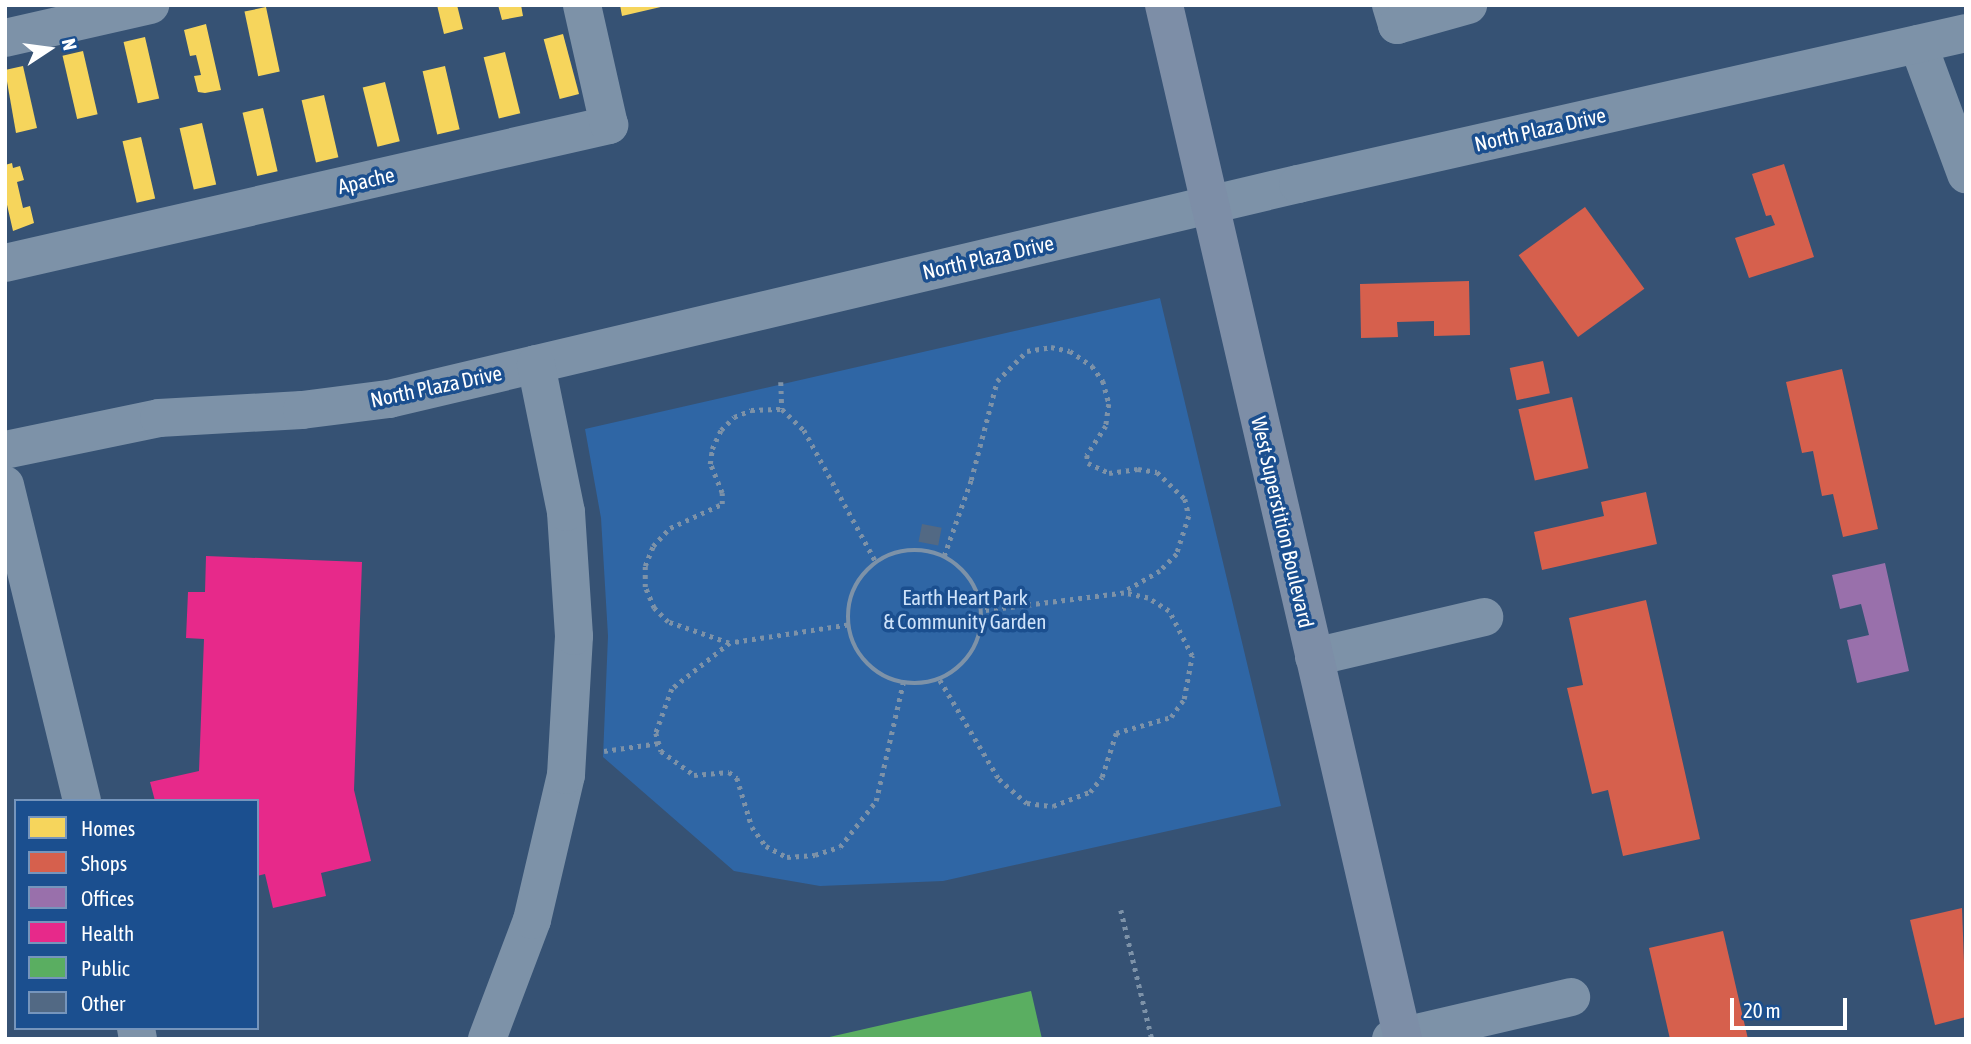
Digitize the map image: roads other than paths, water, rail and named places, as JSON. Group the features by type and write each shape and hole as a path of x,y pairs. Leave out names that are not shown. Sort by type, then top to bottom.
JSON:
{"main road":[{"name":"West Superstition Boulevard","path":"1164,5 1399,1038"}],"street":[{"path":"5,38 150,5"},
{"name":"Apache","path":"5,263 608,125 582,5"},
{"path":"1391,5 1397,25 1468,5"},
{"name":"North Plaza Drive","path":"5,450 159,418 303,411 389,399 1210,205 1966,33"},
{"path":"1918,44 1966,174"},
{"path":"488,1039 532,920 568,750 573,636 566,512 536,364"},
{"path":"5,485 82,799"},
{"path":"1314,657 1485,617"},
{"path":"1399,1038 1571,997"}],"park label":[{"name":"Earth Heart Park & Community Garden","path":"965,609"}]}
